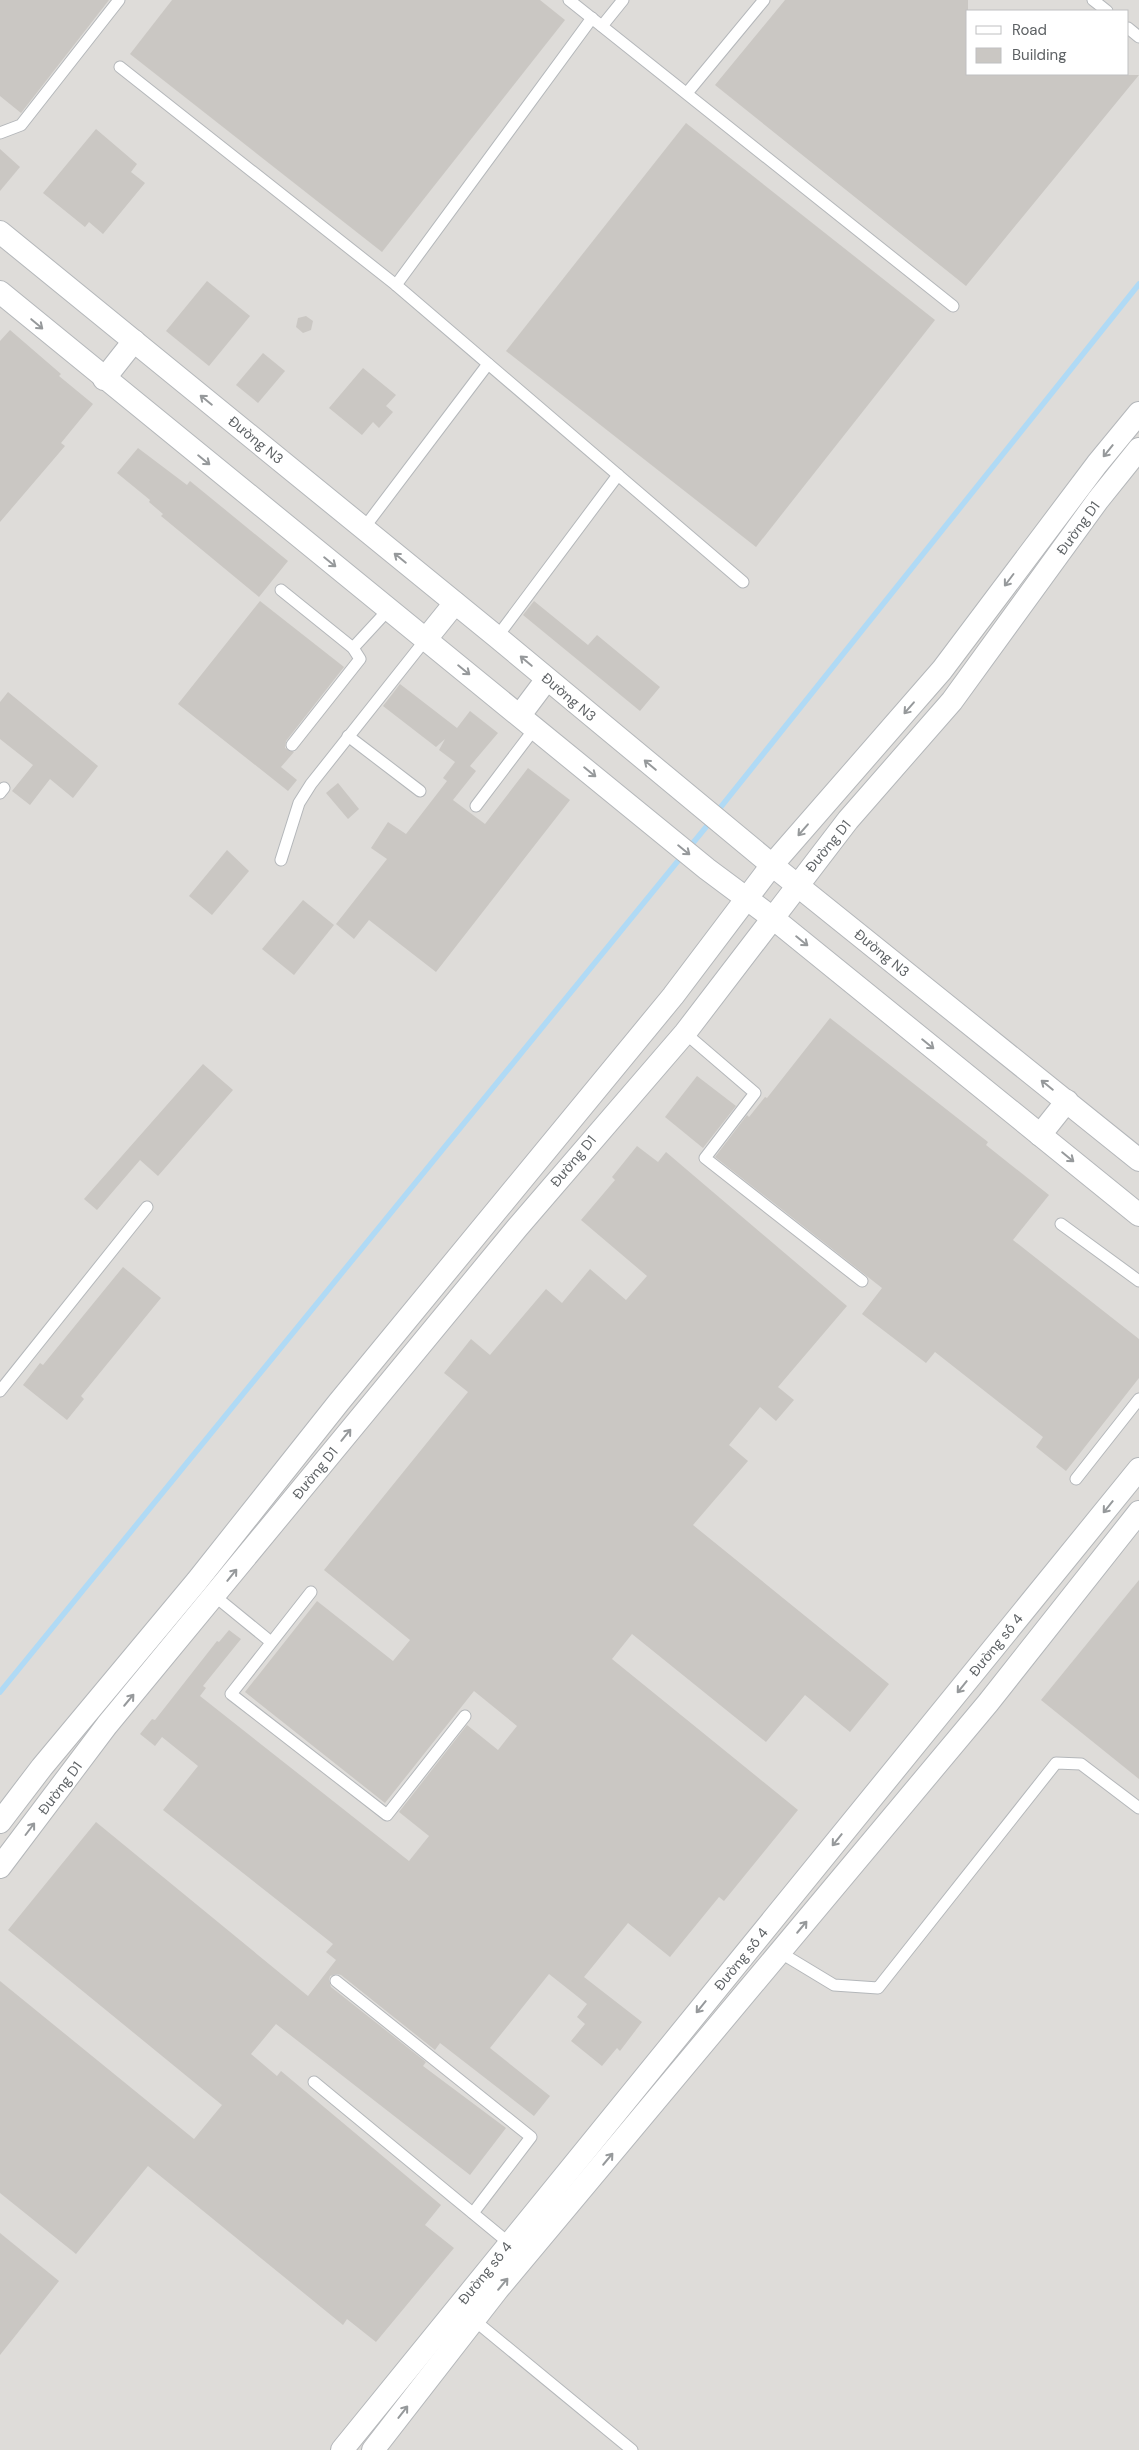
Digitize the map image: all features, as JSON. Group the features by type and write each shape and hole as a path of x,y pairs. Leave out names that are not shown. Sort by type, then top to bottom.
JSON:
{"street":[{"name":"Đường N3","path":"0,232 455,602 772,865 1139,1160"},
{"path":"0,292 104,379 746,900 774,919 1139,1215"},
{"path":"104,379 134,341"},
{"name":"Đường D1","path":"0,1822 42,1767 198,1581 339,1402 673,996 772,865 942,670 1097,464 1139,413"},
{"name":"Đường D1","path":"0,1867 107,1725 517,1228 685,1033 848,820 952,701 1098,500 1139,449"},
{"path":"426,639 455,602"},
{"path":"528,722 548,679"},
{"path":"1040,1135 1067,1101"},
{"path":"496,1210 517,1228"},
{"name":"Đường số 4","path":"342,2450 1139,1469"},
{"name":"Đường số 4","path":"373,2450 474,2320 988,1703 1139,1512"},
{"path":"860,1813 881,1832"},
{"path":"723,1981 743,1998"}],"lane":[{"path":"0,133 21,125 119,0"},
{"path":"570,0 952,306"},
{"path":"396,286 597,22 623,0"},
{"path":"687,94 764,0"},
{"path":"1093,0 1106,10"},
{"path":"1129,29 1139,37"},
{"path":"120,67 396,286 743,582"},
{"path":"364,528 488,364"},
{"path":"497,637 618,475"},
{"path":"281,590 353,648 360,659 292,746"},
{"path":"353,648 389,609"},
{"path":"281,860 299,803 311,784 426,639"},
{"path":"476,806 528,722"},
{"path":"348,736 420,791"},
{"path":"685,1033 755,1093 705,1158 862,1281"},
{"path":"0,1391 147,1207"},
{"path":"1061,1224 1139,1281"},
{"path":"1076,1479 1139,1399"},
{"path":"198,1581 271,1642"},
{"path":"311,1592 231,1694 387,1815 465,1716"},
{"path":"780,1953 834,1985 878,1988 1056,1763 1081,1764 1139,1808"},
{"path":"336,1981 531,2137 473,2213"},
{"path":"314,2082 509,2243"},
{"path":"474,2320 632,2450"}],"shaded area":[{"path":"0,0 1139,0 1139,2450 0,2450"}],"building":[{"path":"0,0 109,0 21,113 0,96"},
{"path":"172,0 540,0 565,20 382,252 130,54"},
{"path":"785,0 968,0 968,10 966,10 966,75 1139,75 966,286 715,85"},
{"path":"686,123 935,320 756,547 506,351"},
{"path":"96,129 137,164 131,172 145,183 103,234 89,222 85,227 43,193"},
{"path":"0,149 20,167 0,191"},
{"path":"207,281 250,316 209,366 166,331"},
{"path":"306,316 313,321 311,330 303,333 296,327 298,318"},
{"path":"10,330 61,374 59,376 93,404 61,443 65,446 0,522 0,341"},
{"path":"263,353 285,371 258,403 236,385"},
{"path":"363,368 396,395 386,406 393,412 379,428 373,422 362,435 329,408"},
{"path":"138,448 187,485 190,481 288,561 259,597 161,516 163,514 149,502 150,500 117,473"},
{"path":"260,601 344,667 286,741 285,748 294,752 281,767 297,780 288,791 178,704"},
{"path":"534,601 588,645 597,635 660,687 640,711 523,615"},
{"path":"400,684 457,728 470,711 498,733 470,766 476,771 453,800 485,824 528,768 570,800 436,972 369,920 354,939 336,924 387,859 371,848 388,822 406,834 447,781 443,778 455,762 439,750 445,739 436,747 383,706"},
{"path":"8,692 98,766 73,798 50,779 30,805 12,791 33,765 0,739 0,702"},
{"path":"338,783 359,809 348,819 326,793"},
{"path":"227,850 249,871 212,915 189,896"},
{"path":"303,900 334,925 294,975 262,949"},
{"path":"830,1018 988,1142 986,1145 1049,1195 1013,1240 1139,1339 1139,1378 1066,1471 1036,1447 1043,1437 935,1352 926,1363 862,1314 882,1288 715,1157 747,1115 749,1117 765,1097 767,1098"},
{"path":"203,1064 233,1090 158,1176 140,1160 97,1210 84,1199"},
{"path":"697,1076 736,1106 703,1148 665,1117"},
{"path":"637,1146 658,1162 666,1152 847,1306 778,1387 794,1400 776,1421 760,1407 729,1445 748,1461 693,1525 889,1684 850,1732 805,1695 766,1742 632,1634 612,1659 798,1810 724,1901 719,1897 670,1957 628,1923 584,1977 642,2022 620,2051 617,2048 602,2066 571,2041 585,2024 577,2017 587,2004 549,1974 490,2048 550,2096 534,2116 440,2043 435,2050 341,1975 330,1976 331,1987 426,2062 423,2066 506,2128 470,2175 276,2024 251,2054 277,2076 281,2071 441,2205 425,2225 454,2248 376,2342 347,2319 343,2325 148,2166 76,2254 0,2193 0,1981 194,2139 222,2105 8,1930 96,1822 308,1996 336,1960 326,1952 333,1944 163,1810 198,1766 162,1737 155,1746 140,1734 152,1719 155,1720 217,1641 219,1642 229,1630 241,1639 203,1686 206,1688 200,1696 409,1861 429,1836 399,1812 467,1725 498,1750 517,1726 474,1691 385,1803 245,1692 317,1601 393,1661 410,1640 324,1570 468,1392 444,1373 471,1339 490,1355 546,1289 562,1303 590,1269 626,1300 647,1276 581,1220 615,1180 612,1177"},
{"path":"123,1267 161,1298 81,1396 84,1399 67,1420 23,1385 40,1363 43,1365"},
{"path":"1139,1580 1139,1779 1041,1700"},
{"path":"0,2233 59,2281 0,2355"}],"waterway":[{"path":"716,813 1139,284"},
{"path":"688,849 711,821"},
{"path":"0,1692 682,856"}]}
